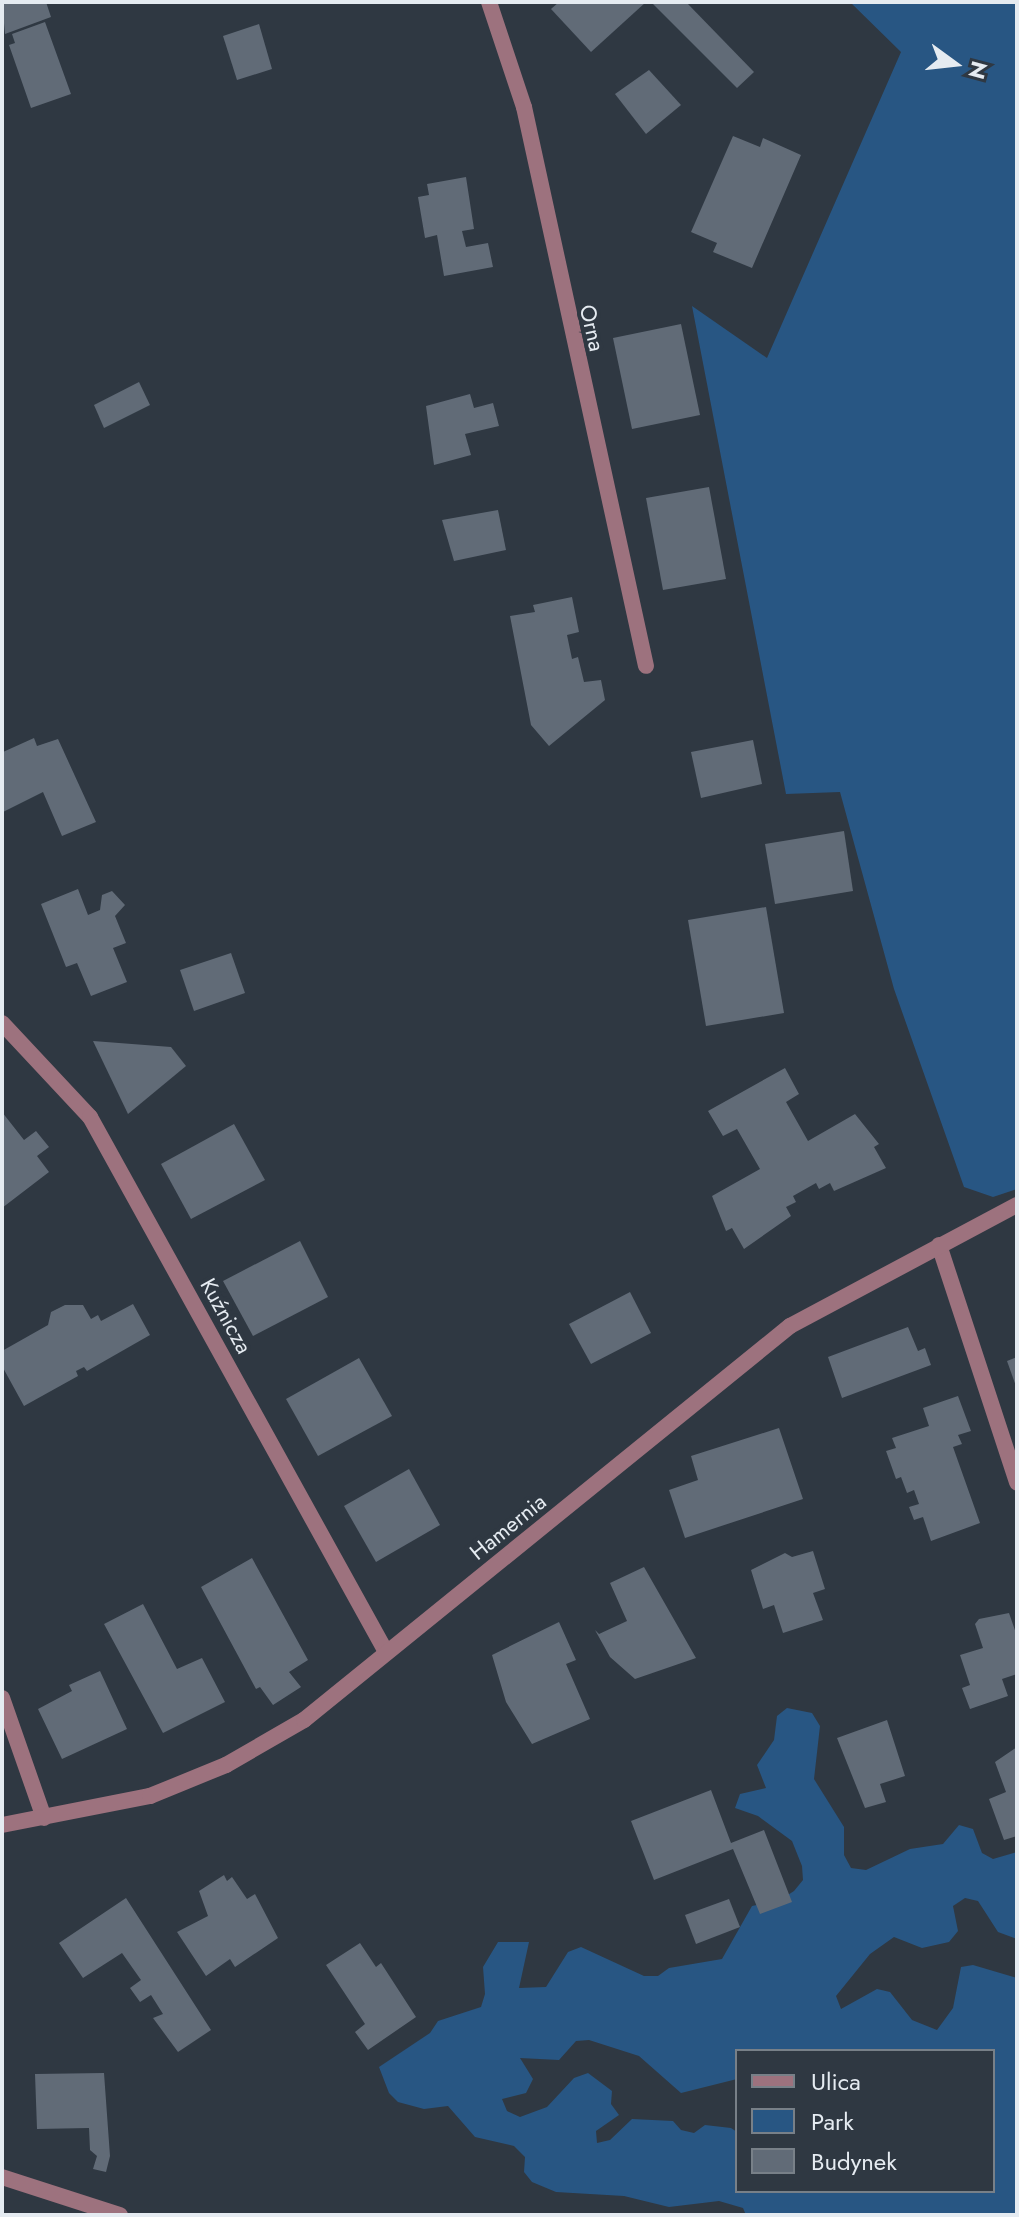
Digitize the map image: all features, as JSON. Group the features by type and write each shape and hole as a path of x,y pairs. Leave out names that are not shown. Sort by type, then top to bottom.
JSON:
{"street":[{"name":"Orna","path":"494,4 524,107 646,666"},
{"name":"Kuźnicza","path":"2,1023 90,1117 385,1650"},
{"name":"Hamernia","path":"2,1825 150,1796 226,1765 304,1720 385,1650 790,1326 1017,1205"},
{"path":"939,1245 1017,1482"},
{"path":"2,1698 44,1818"},
{"path":"2,2177 120,2215"}],"green space":[{"path":"850,2 1017,2 1017,1189 993,1197 964,1187 894,989 840,792 786,794 692,306 767,358 901,52"},
{"path":"787,1708 812,1713 820,1726 814,1779 844,1827 844,1855 851,1868 866,1870 910,1849 943,1844 959,1825 973,1829 982,1853 993,1859 1017,1852 1017,1939 998,1932 978,1901 965,1898 953,1906 958,1931 949,1942 922,1948 894,1937 870,1954 836,1996 841,2009 877,1989 890,1992 912,2020 937,2030 953,2008 961,1967 973,1965 1017,1978 1017,2215 746,2215 743,2208 719,2201 669,2207 624,2196 556,2192 532,2182 524,2172 525,2157 514,2146 475,2137 448,2106 424,2109 398,2102 389,2093 379,2067 430,2033 438,2021 481,2007 485,1994 483,1967 498,1942 529,1942 519,1988 546,1987 568,1952 581,1947 644,1976 658,1976 669,1968 722,1959 752,1906 780,1900 803,1880 802,1866 792,1841 758,1816 735,1808 740,1794 766,1788 757,1765 774,1740 777,1716"}],"building":[{"path":"2,2 46,2 51,17 5,34"},
{"path":"559,2 646,2 591,52 551,9"},
{"path":"651,2 686,2 754,72 737,88"},
{"path":"45,22 71,94 31,108 9,45 15,43 12,34"},
{"path":"259,24 272,69 237,80 223,36"},
{"path":"649,70 681,105 646,134 615,94"},
{"path":"733,136 760,147 763,138 801,155 752,268 713,252 717,243 691,232"},
{"path":"466,177 474,229 462,231 466,247 488,243 493,267 444,276 437,235 425,238 418,197 429,195 427,184"},
{"path":"681,324 700,415 632,429 613,338"},
{"path":"139,382 150,405 104,428 94,405"},
{"path":"470,394 474,408 493,403 499,426 465,434 471,455 434,465 426,406"},
{"path":"709,487 726,579 663,590 646,498"},
{"path":"498,510 506,550 454,561 442,520"},
{"path":"572,597 579,632 567,635 572,659 578,657 584,682 601,680 605,700 549,746 531,725 510,616 535,612 533,605"},
{"path":"34,738 37,746 58,739 96,822 62,836 43,792 3,812 3,752"},
{"path":"753,740 762,784 701,798 691,752"},
{"path":"844,831 853,891 775,904 765,844"},
{"path":"78,889 88,915 100,910 102,895 112,891 125,905 115,916 126,943 113,948 127,982 91,996 77,963 66,967 41,904"},
{"path":"766,907 784,1013 706,1026 688,920"},
{"path":"231,953 245,993 194,1011 180,970"},
{"path":"93,1041 171,1047 186,1066 128,1114"},
{"path":"785,1068 799,1094 786,1102 808,1141 855,1114 879,1144 874,1147 886,1168 834,1191 830,1183 819,1189 816,1183 793,1196 796,1202 786,1207 791,1216 744,1249 732,1228 726,1231 712,1196 760,1169 737,1129 723,1136 708,1111"},
{"path":"2,1112 24,1140 36,1131 49,1147 37,1156 49,1172 2,1208"},
{"path":"234,1124 265,1180 191,1219 161,1164"},
{"path":"300,1241 328,1297 253,1336 223,1281"},
{"path":"630,1292 651,1333 591,1364 569,1324"},
{"path":"133,1304 150,1335 87,1371 84,1367 76,1371 78,1376 24,1406 2,1366 2,1351 48,1325 51,1312 65,1305 83,1305 91,1319 98,1315 101,1321"},
{"path":"908,1327 918,1351 925,1348 931,1365 842,1398 828,1357"},
{"path":"1017,1357 1017,1389 1007,1361"},
{"path":"359,1358 392,1416 318,1456 286,1399"},
{"path":"958,1396 971,1431 958,1435 962,1444 953,1447 980,1523 931,1541 923,1517 914,1520 909,1507 919,1504 914,1490 907,1493 901,1477 896,1479 886,1451 896,1448 892,1438 929,1426 923,1408"},
{"path":"779,1428 803,1499 685,1538 669,1490 698,1480 691,1456"},
{"path":"409,1469 440,1525 376,1562 344,1506"},
{"path":"813,1551 825,1589 813,1593 823,1620 783,1633 774,1605 763,1609 751,1570 785,1553 792,1557"},
{"path":"252,1558 308,1660 289,1672 301,1687 273,1705 260,1687 256,1689 201,1587"},
{"path":"644,1567 696,1658 635,1679 610,1657 595,1630 599,1634 627,1621 610,1583"},
{"path":"143,1604 177,1669 202,1658 225,1702 163,1733 104,1624"},
{"path":"1009,1613 1017,1636 1017,1674 1002,1679 1008,1696 970,1709 962,1688 970,1685 960,1655 983,1648 975,1624 979,1619"},
{"path":"559,1622 576,1660 566,1664 590,1719 532,1744 506,1702 492,1655"},
{"path":"100,1671 127,1729 62,1759 38,1709 72,1691 69,1685"},
{"path":"887,1720 905,1776 880,1784 886,1802 865,1808 837,1738"},
{"path":"1017,1747 1017,1836 1004,1840 989,1799 1006,1792 995,1762"},
{"path":"711,1790 731,1843 764,1830 792,1902 760,1914 733,1849 654,1880 631,1821"},
{"path":"224,1875 227,1881 232,1877 247,1899 255,1894 278,1938 235,1967 230,1959 206,1976 177,1932 208,1916 199,1891"},
{"path":"126,1898 211,2030 178,2052 153,2018 163,2014 151,1995 140,2002 130,1988 141,1980 122,1953 83,1978 59,1943"},
{"path":"729,1899 740,1927 696,1944 685,1915"},
{"path":"360,1943 376,1967 381,1963 416,2017 368,2050 355,2032 365,2024 326,1965"},
{"path":"104,2073 110,2156 106,2172 93,2169 97,2156 90,2150 89,2128 37,2129 35,2074"}]}
